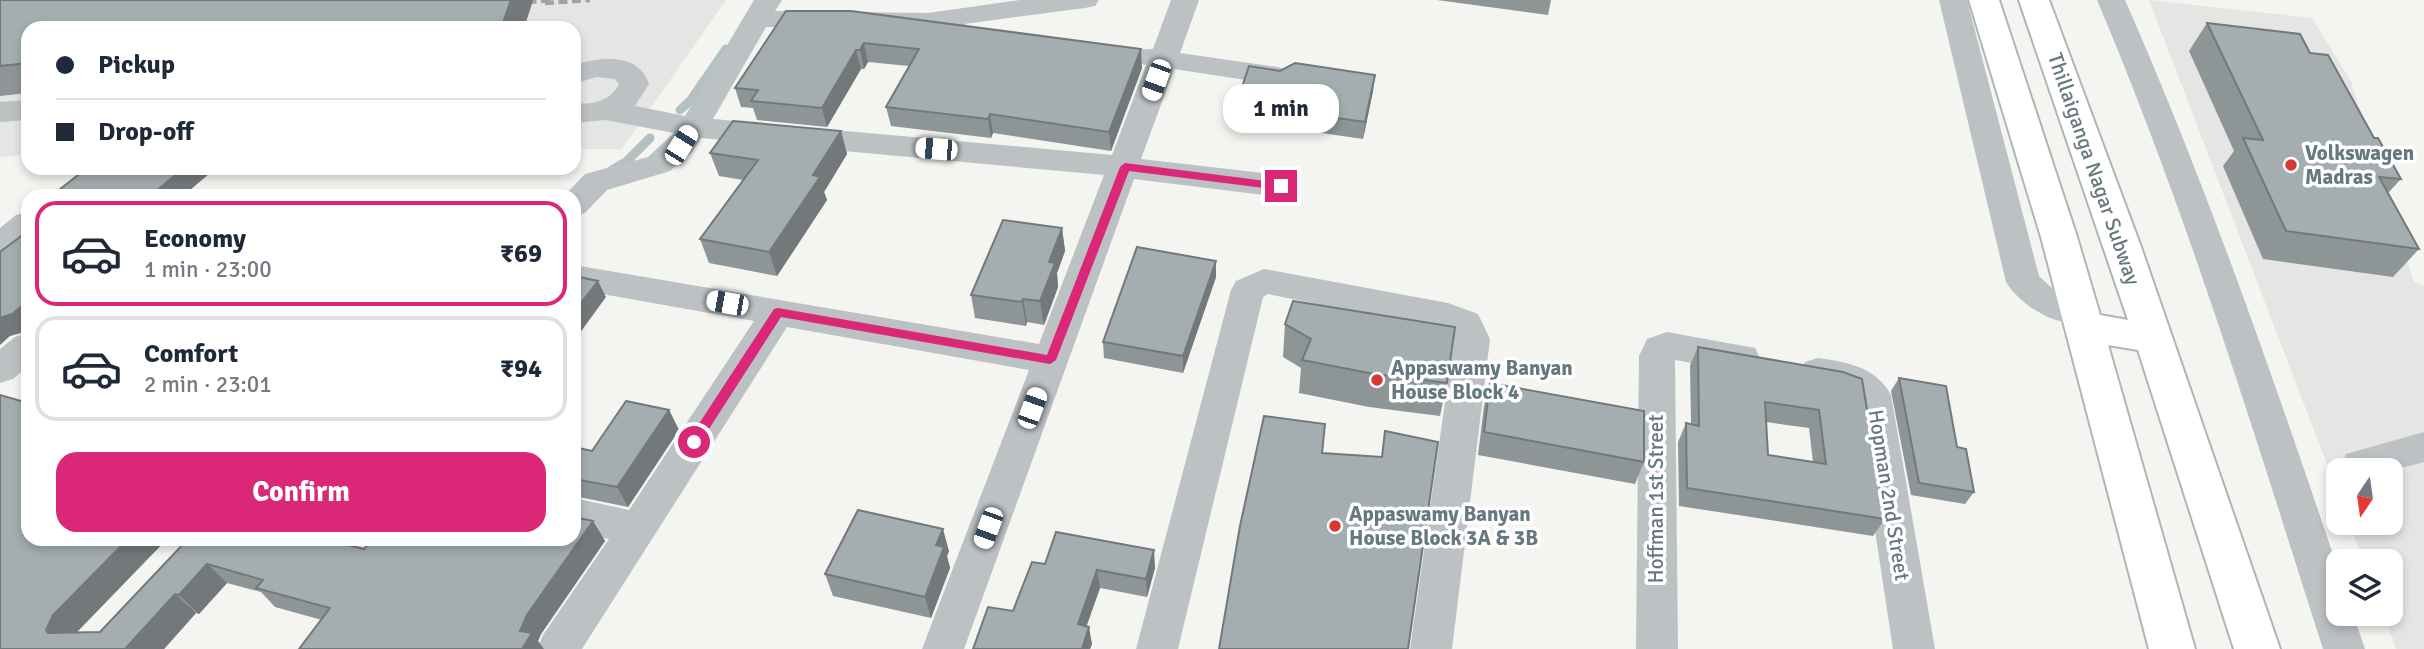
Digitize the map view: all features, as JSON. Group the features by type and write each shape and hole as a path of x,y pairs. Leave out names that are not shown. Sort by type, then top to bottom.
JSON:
{"main road":[{"path":"1984,0 2059,237 2172,649"},
{"name":"Thillaiganga Nagar Subway","path":"2034,0 2123,247 2257,649"},
{"path":"2081,320 2152,338"}],"street":[{"path":"581,197 596,181 659,164 681,145 762,10 924,20 1085,0"},
{"path":"943,649 1125,167 1185,0"},
{"path":"1953,0 2022,282 2043,300 2081,320"},
{"path":"2111,0 2151,88 2208,241 2344,649"},
{"path":"924,20 965,35 1005,40"},
{"path":"1111,52 1278,76"},
{"path":"581,73 608,67 632,77 634,84 626,99 606,110"},
{"path":"0,112 21,110"},
{"path":"581,112 606,110 692,127 1125,167 1281,186"},
{"path":"0,246 21,229"},
{"path":"581,278 1050,360"},
{"path":"1157,649 1248,290 1264,281 1448,316 1466,323 1472,339 1431,649"},
{"path":"558,649 778,312"},
{"name":"Hopman 2nd Street","path":"1660,348 1667,345 1678,346 1855,380 1867,387 1873,396 1914,649"},
{"name":"Hoffman 1st Street","path":"1657,649 1655,499 1660,348"},
{"path":"0,369 21,352"},
{"path":"2385,458 2424,447"},
{"path":"581,517 638,529"}],"shaded area":[{"path":"0,0 726,0 622,149 581,149 581,21 21,21 21,155 0,157"},
{"path":"2149,0 2312,18 2351,81 2414,282 2424,286 2424,649 2396,649 2387,626 2403,626 2403,549 2359,549 2354,536 2403,536 2403,458 2326,458 2326,462"}],"building":[{"path":"0,0 511,0 503,21 21,21 21,64 0,66"},
{"path":"786,11 851,11 1141,49 1109,132 990,114 988,119 886,107 919,49 864,43 860,50 856,50 822,108 751,101 758,90 735,88"},
{"path":"2207,23 2300,34 2310,53 2328,55 2374,138 2378,138 2401,179 2379,177 2419,249 2286,231 2243,138 2263,140"},
{"path":"1295,63 1375,75 1365,122 1280,110 1279,114 1235,108 1249,66 1280,71"},
{"path":"733,121 841,131 813,175 820,177 769,252 700,239 758,160 710,153"},
{"path":"78,175 176,175 158,189 60,189"},
{"path":"1003,220 1062,228 1049,262 1055,263 1040,301 1023,299 1022,302 971,295"},
{"path":"21,236 21,307 12,314 0,318 0,252"},
{"path":"1137,247 1216,261 1183,356 1103,342"},
{"path":"581,277 598,281 581,303"},
{"path":"1293,301 1455,327 1447,383 1374,374 1302,360 1311,339 1285,324"},
{"path":"1698,347 1843,372 1862,379 1885,519 1687,488 1686,423 1699,426","holes":["1765,402 1819,410 1826,464 1768,455"]},
{"path":"1899,378 1946,386 1957,447 1966,449 1974,492 1919,483"},
{"path":"1490,383 1644,411 1644,462 1484,432"},
{"path":"0,395 21,401 21,546 121,546 53,615 46,630 48,633 100,632 181,546 352,546 364,549 366,546 575,546 527,615 520,631 532,633 522,649 299,649 330,608 256,588 263,580 207,564 179,595 175,594 125,649 0,649"},
{"path":"626,401 669,410 617,487 581,480 581,449 592,451"},
{"name":"Appaswamy Banyan House Block 3A & 3B","path":"1264,416 1325,424 1322,453 1382,457 1385,431 1438,442 1408,649 1219,649 1240,526"},
{"path":"858,510 943,529 936,545 944,547 925,597 825,574"},
{"path":"581,518 593,521 581,538"},
{"path":"1056,532 1154,550 1146,579 1097,570 1078,624 1089,627 1082,649 973,649 988,607 1013,611 1032,562 1045,564"}],"waterway":[{"path":"680,110 690,101 726,49"},
{"path":"612,170 626,162 650,138"}],"railway":[{"path":"514,3 552,0"},
{"path":"545,3 590,0"}],"place":[{"name":"Volkswagen Madras","path":"2291,165"},
{"name":"Appaswamy Banyan House Block 4","path":"1377,380"},
{"name":"Appaswamy Banyan House Block 3A & 3B","path":"1335,526"}],"route":[{"path":"694,442 778,312 1050,360 1125,167 1281,186"}]}
